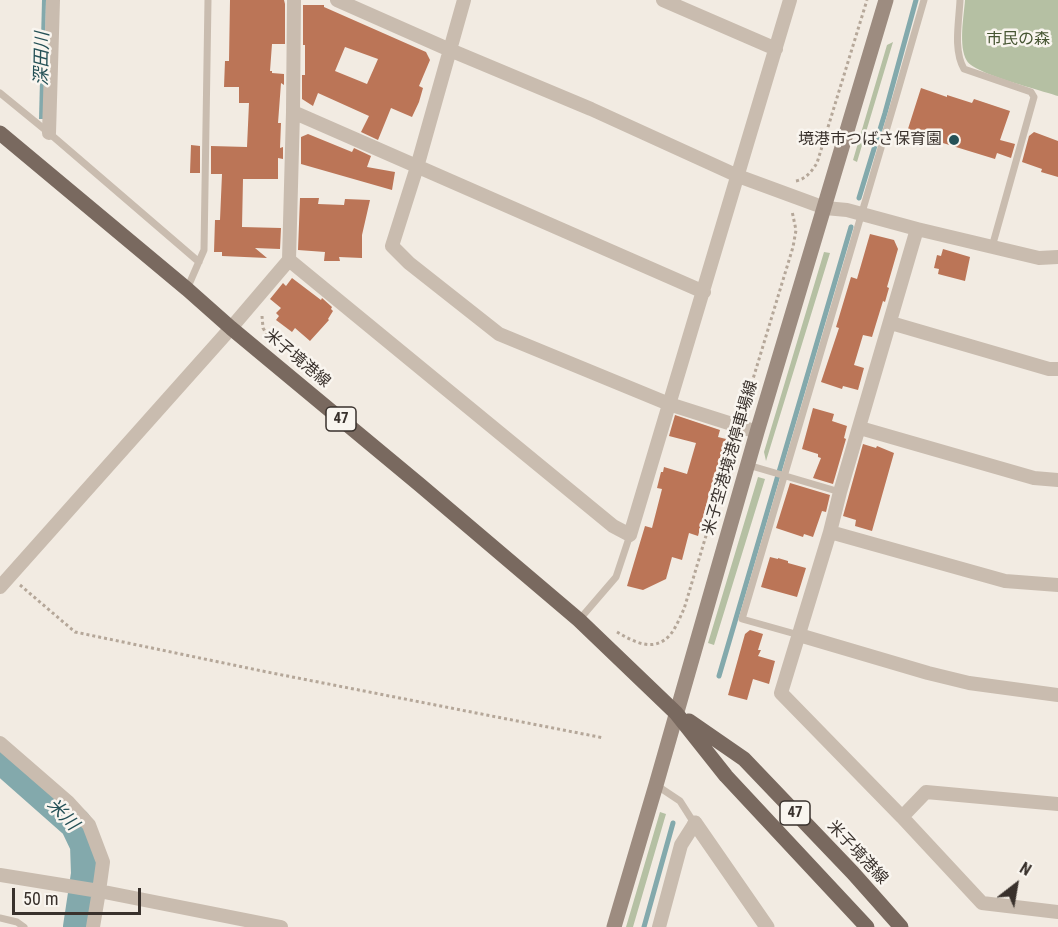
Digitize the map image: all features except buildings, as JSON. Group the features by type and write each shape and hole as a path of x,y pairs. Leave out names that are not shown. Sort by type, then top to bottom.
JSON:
{"main road":[{"name":"米子空港境港停車場線","path":"614,927 757,432 886,0"},
{"name":"米子境港線","path":"0,133 579,620 676,713 726,776 867,927"},
{"name":"米子境港線","path":"676,713 744,759 853,873 901,927"}],"street":[{"path":"49,133 53,0"},
{"path":"5,582 289,260 294,0"},
{"path":"337,0 738,176 825,208 847,210 916,230 1039,258 1058,257"},
{"path":"464,0 417,167 392,246 499,334 669,404 757,432"},
{"path":"663,0 776,49"},
{"path":"289,260 613,526 630,535 790,0"},
{"path":"293,112 704,292"},
{"path":"916,230 891,323 781,693 982,903 1058,912"},
{"path":"891,323 1049,369 1058,369"},
{"path":"860,428 1034,478 1058,480"},
{"path":"830,532 1005,581 1058,585"},
{"path":"799,635 969,683 1058,695"},
{"path":"0,743 68,802 89,825 103,862 93,927"},
{"path":"902,817 926,792 1058,804"},
{"path":"659,927 681,846 695,824 766,927"},
{"path":"0,875 99,891 273,926"}],"lane":[{"path":"187,289 204,250 208,0"},
{"path":"799,635 742,619 924,0"},
{"path":"960,0 958,49 964,69 1031,92 1034,97 992,247"},
{"path":"0,93 199,262"},
{"path":"748,465 840,492"},
{"path":"579,620 616,577 630,535"},
{"path":"656,785 680,801 695,824"},
{"path":"0,918 17,922 24,927"}],"path":[{"path":"789,183 801,180 812,171 817,163 867,0"},
{"path":"742,417 793,247 796,230 791,210"},
{"path":"263,306 263,328 269,339"},
{"path":"609,628 645,645 660,643 670,634 684,609 735,439"},
{"path":"5,582 75,632 604,738"}],"green space":[{"name":"市民の森","path":"965,0 1058,0 1058,96 982,71 967,61 962,39"},
{"path":"893,42 857,162 853,160 887,45"},
{"path":"824,252 830,253 766,461 764,452"},
{"path":"758,477 765,479 714,645 708,643"},
{"path":"660,812 666,814 633,927 626,927"}],"water":[{"name":"深田川","path":"42,0 46,0 44,119 39,119"}],"waterway":[{"path":"859,198 916,0"},
{"path":"719,676 851,227"},
{"name":"米川","path":"0,757 76,824 86,845 87,874 79,927"},
{"path":"644,927 673,823"}],"place":[{"name":"境港市つばさ保育園","path":"954,140"}]}
